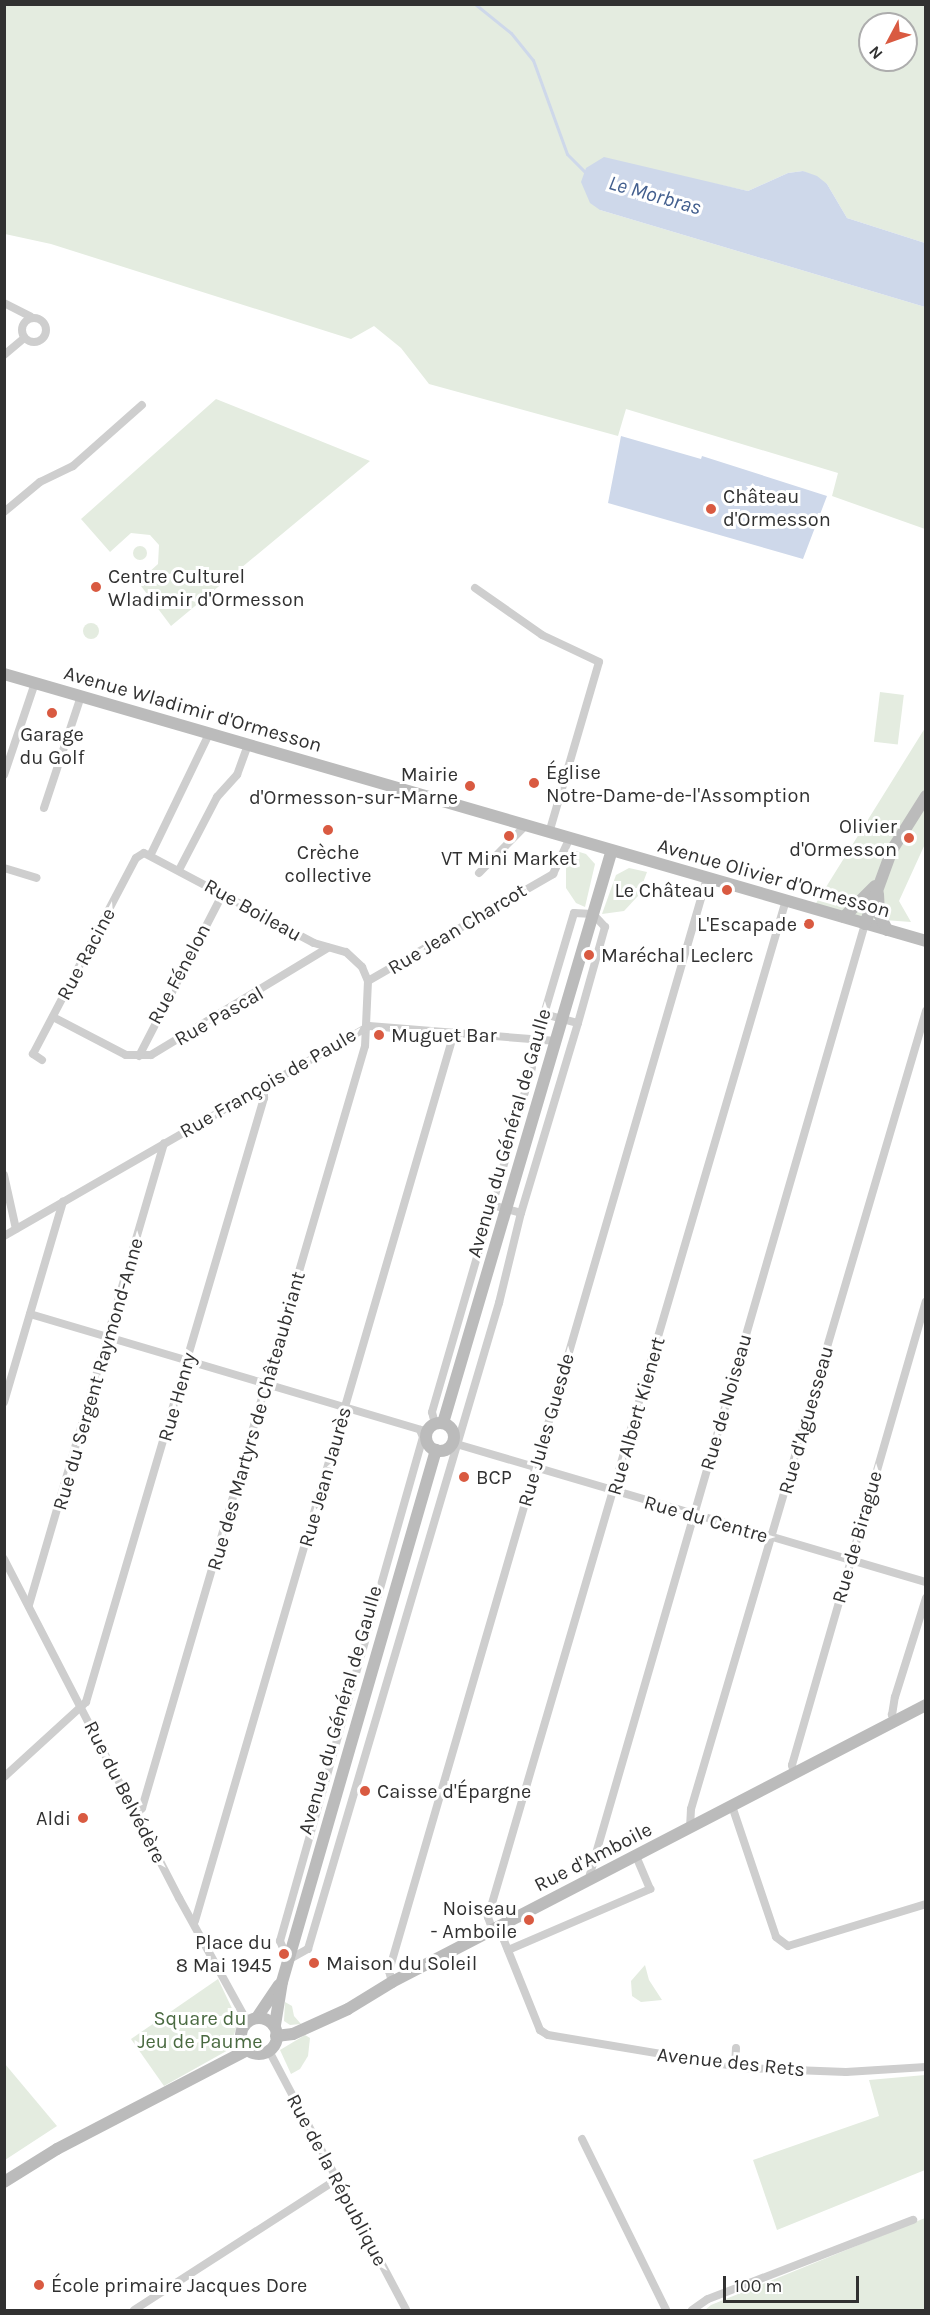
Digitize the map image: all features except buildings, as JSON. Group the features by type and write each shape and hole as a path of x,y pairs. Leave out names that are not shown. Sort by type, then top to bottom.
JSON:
{"street":[{"path":"4,303 44,323 44,336 32,342 24,338"},
{"path":"24,338 22,326 31,317"},
{"path":"4,354 24,338"},
{"path":"4,512 40,482 73,466 142,405"},
{"path":"475,588 542,635 599,662 549,833"},
{"name":"Avenue Wladimir d'Ormesson","path":"4,674 611,853"},
{"path":"5,772 8,756 35,683"},
{"path":"44,808 81,696"},
{"name":"Rue Racine","path":"42,1060 33,1054 136,858 151,854 209,734"},
{"path":"151,854 179,870 217,797 237,775 248,745"},
{"path":"865,924 878,883 892,850 926,796"},
{"path":"479,873 525,826"},
{"name":"Rue Jean Charcot","path":"369,1026 368,981 553,874 569,839"},
{"name":"Avenue Olivier d'Ormesson","path":"611,853 786,900 926,941"},
{"name":"Avenue du Général de Gaulle","path":"432,1427 507,1209 611,853"},
{"path":"4,868 36,878"},
{"name":"Rue Boileau","path":"179,870 328,948"},
{"name":"Rue Jules Guesde","path":"392,1982 389,1971 707,878"},
{"path":"843,917 878,883"},
{"path":"878,883 878,908 887,930"},
{"name":"Rue Fénelon","path":"139,1056 223,893"},
{"name":"Rue Albert Kienert","path":"496,1929 488,1917 786,900"},
{"path":"432,1427 423,1437 280,1941 288,1960 308,1949 454,1444 499,1303 521,1213 578,1023 605,927 593,914 574,913 544,1014 578,1023"},
{"name":"Rue de Noiseau","path":"588,1881 865,924"},
{"path":"328,948 352,957 368,981"},
{"name":"Rue Pascal","path":"139,1056 151,1055 316,958 328,948"},
{"name":"Rue d'Aguesseau","path":"690,1828 690,1809 926,1011"},
{"path":"53,1017 126,1054 139,1056"},
{"name":"Rue François de Paule","path":"4,1236 369,1026 556,1041"},
{"name":"Rue des Martyrs de Châteaubriant","path":"137,1814 142,1809 369,1026"},
{"name":"Rue Jean Jaurès","path":"195,1921 454,1033"},
{"path":"454,1444 445,1450 436,1450 429,1445 432,1412 532,1068"},
{"name":"Rue Henry","path":"82,1707 264,1098 264,1086"},
{"path":"522,1101 552,1110"},
{"name":"Rue du Sergent Raymond-Anne","path":"29,1605 164,1143"},
{"path":"4,1175 16,1229"},
{"path":"4,1402 63,1202"},
{"path":"492,1205 521,1213"},
{"name":"Rue de Birague","path":"794,1773 792,1766 926,1302"},
{"path":"30,1314 266,1387 346,1409 453,1432 454,1444"},
{"name":"Rue du Centre","path":"454,1444 926,1582"},
{"name":"Avenue du Général de Gaulle","path":"276,2030 282,1982 288,1960 436,1450"},
{"name":"Rue du Belvédère","path":"4,1559 179,1898 253,2020"},
{"path":"895,1721 892,1715 896,1697 926,1598"},
{"name":"Rue d'Amboile","path":"276,2030 322,2022 392,1982 926,1705"},
{"path":"4,1777 82,1707"},
{"path":"732,1806 776,1937 788,1946 926,1904"},
{"path":"496,1929 508,1950 650,1888 636,1856"},
{"name":"Avenue des Rets","path":"508,1950 540,2030 548,2035 735,2067 846,2072 926,2067"},
{"name":"Avenue du Général de Gaulle","path":"253,2020 282,1982"},
{"path":"4,2182 57,2149 245,2051 256,2054 268,2049 276,2030 253,2020 242,2034 245,2051"},
{"path":"735,2067 736,2048"},
{"name":"Rue de la République","path":"268,2049 406,2310"},
{"path":"582,2139 666,2310"},
{"path":"134,2310 337,2179"},
{"path":"692,2310 708,2299 913,2220"}],"green space":[{"path":"5,5 925,5 925,243 847,218 827,184 803,171 788,173 748,191 698,180 600,210 925,307 925,529 832,496 838,473 626,409 618,436 429,384 401,348 374,326 351,339 51,244 5,234"},
{"path":"216,399 370,461 171,626 138,582 158,564 159,545 150,535 131,533 110,552 81,519"},
{"path":"140,546 145,548 147,553 145,558 140,560 135,558 133,553 135,548"},
{"path":"88,623 94,623 99,631 97,637 88,639 83,634 83,628"},
{"path":"880,692 904,695 898,745 874,742"},
{"path":"925,728 925,844 899,901 911,922 844,917 813,908"},
{"path":"573,850 586,854 595,864 585,907 576,903 566,888 566,868"},
{"path":"629,868 647,872 638,896 624,911 602,914 616,875"},
{"path":"645,1965 649,1980 662,2000 641,2002 632,1996 631,1981"},
{"name":"Square du Jeu de Paume","path":"218,1979 238,2021 230,2049 164,2086 131,2039"},
{"path":"285,2002 292,2006 294,2016 301,2024 290,2025 284,2021"},
{"path":"305,2035 310,2038 308,2056 300,2069 291,2074 280,2050"},
{"path":"5,2064 57,2126 4,2160"},
{"path":"925,2075 925,2170 777,2230 753,2160 879,2116 869,2080"},
{"path":"925,2218 925,2310 705,2310 711,2305"}],"water":[{"path":"604,157 748,191 788,173 803,171 817,176 827,184 847,218 925,243 925,307 600,210 590,203 581,182 586,168"},
{"path":"621,436 701,459 702,456 827,496 803,559 608,503"}],"waterway":[{"name":"Le Morbras","path":"475,4 511,33 533,60 567,154 586,173"}],"place":[{"name":"Château d'Ormesson","path":"711,509"},
{"name":"Centre Culturel Wladimir d'Ormesson","path":"96,587"},
{"name":"Garage du Golf","path":"52,713"},
{"name":"Église Notre-Dame-de-l'Assomption","path":"534,783"},
{"name":"Mairie d'Ormesson-sur-Marne","path":"470,786"},
{"name":"Crèche collective","path":"328,830"},
{"name":"VT Mini Market","path":"509,836"},
{"name":"Olivier d'Ormesson","path":"909,838"},
{"name":"Le Château","path":"727,890"},
{"name":"L'Escapade","path":"809,924"},
{"name":"Maréchal Leclerc","path":"589,955"},
{"name":"Muguet Bar","path":"379,1035"},
{"name":"BCP","path":"464,1477"},
{"name":"Caisse d'Épargne","path":"365,1791"},
{"name":"Aldi","path":"83,1818"},
{"name":"Noiseau - Amboile","path":"529,1920"},
{"name":"Place du 8 Mai 1945","path":"284,1954"},
{"name":"Maison du Soleil","path":"314,1963"},
{"name":"École primaire Jacques Dore","path":"39,2285"}]}
